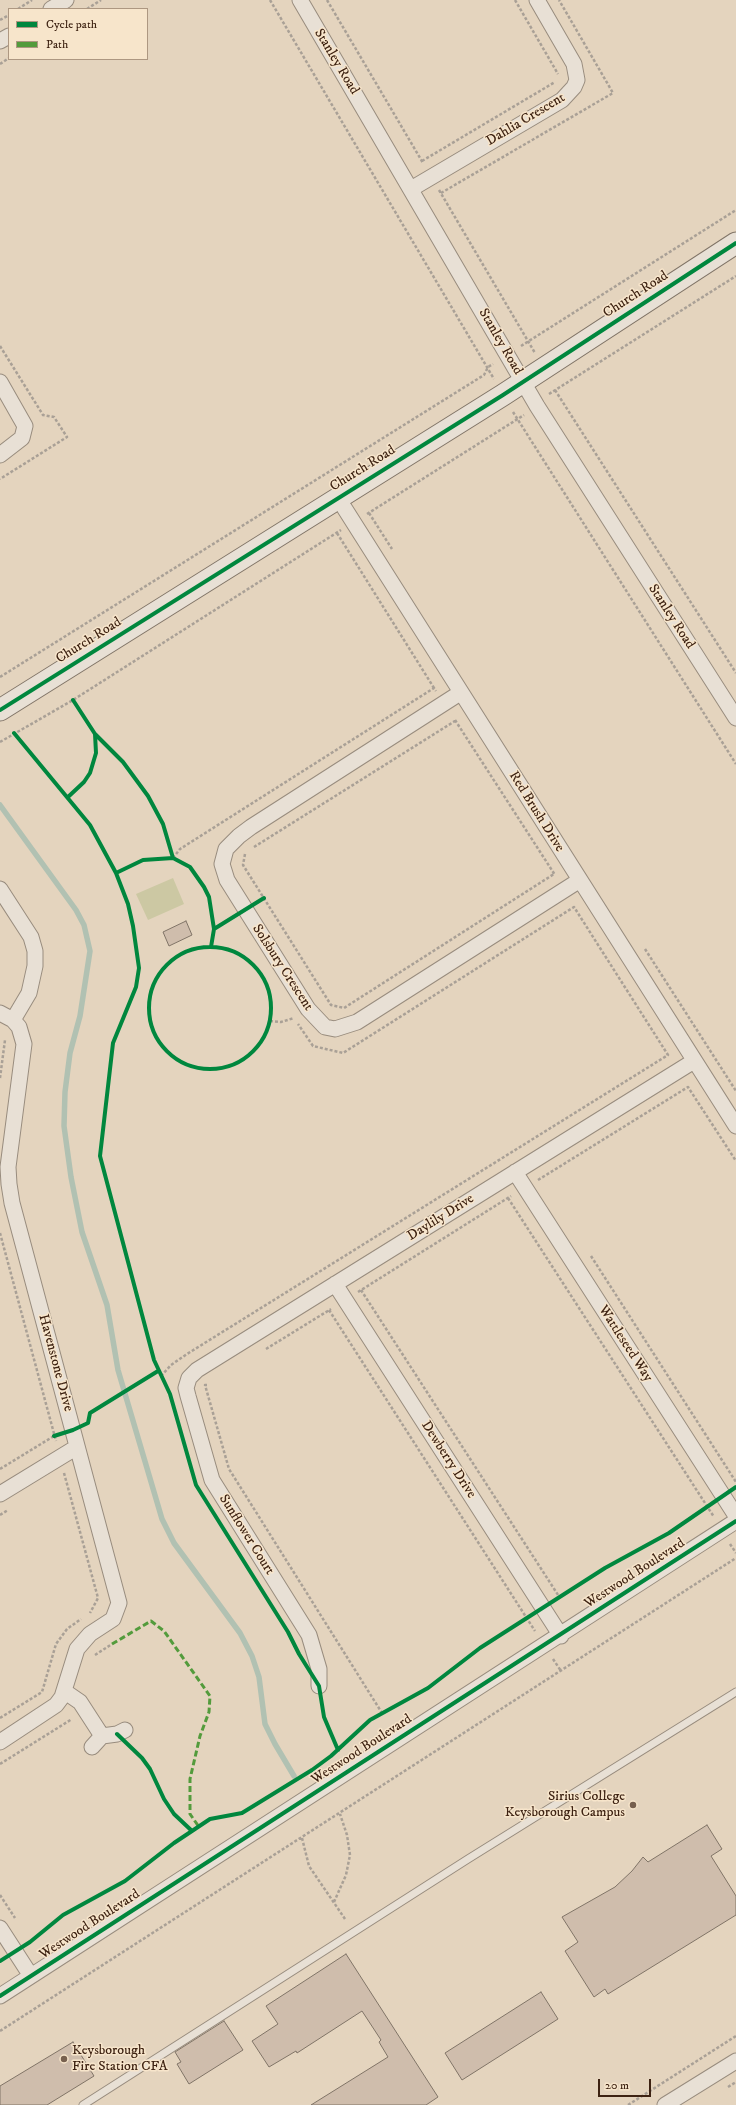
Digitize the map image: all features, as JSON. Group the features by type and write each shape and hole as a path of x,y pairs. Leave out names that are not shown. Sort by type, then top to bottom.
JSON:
{"main road":[{"name":"Church Road","path":"0,710 503,395 522,381 736,243"}],"street":[{"path":"53,8 66,0"},
{"name":"Stanley Road","path":"300,0 537,406 736,718"},
{"name":"Dahlia Crescent","path":"411,189 562,100 574,87 577,80 574,64 537,0"},
{"path":"0,382 25,426 22,438 0,455"},
{"name":"Red Brush Drive","path":"338,498 460,693 736,1126"},
{"name":"Solsbury Crescent","path":"460,693 251,827 231,842 223,856 223,871 245,910 314,1017 325,1027 335,1029 357,1022 580,880"},
{"path":"0,889 31,937 35,951 35,966 29,993 6,1022"},
{"name":"Havenstone Drive","path":"0,1742 50,1711 56,1705 64,1690 77,1649 90,1634 113,1619 119,1603 73,1430 6,1205 8,1167 24,1044 19,1027 6,1022"},
{"name":"Daylily Drive","path":"189,1378 197,1370 694,1061"},
{"name":"Wattleseed Way","path":"515,1172 736,1516"},
{"name":"Dewberry Drive","path":"335,1284 561,1636"},
{"name":"Sunflower Court","path":"189,1378 186,1388 212,1480 309,1635 320,1669 319,1686"},
{"path":"0,1494 77,1447"},
{"name":"Westwood Boulevard","path":"0,1996 561,1636 736,1521"},
{"path":"64,1690 74,1696 86,1711 97,1742 125,1730"},
{"path":"0,1928 31,1976"},
{"path":"665,2105 736,2061"}],"lane":[{"path":"83,2105 468,1859 736,1692"}],"path":[{"path":"20,8 32,0"},
{"path":"88,8 101,0"},
{"path":"270,0 518,420 736,764"},
{"path":"327,0 528,343 545,367 557,389 736,673"},
{"path":"422,160 561,78 515,0"},
{"path":"0,677 484,375 488,367 736,210"},
{"path":"0,742 73,700 336,532 518,420 537,406 546,396 736,276"},
{"path":"158,1371 163,1378 171,1365 186,1354 668,1055 336,532"},
{"path":"173,858 180,849 434,688"},
{"path":"73,700 77,705"},
{"path":"252,848 455,721"},
{"path":"14,733 19,738"},
{"path":"171,852 173,858"},
{"path":"246,852 243,865 331,1005 344,1008 554,874"},
{"path":"166,858 173,858 177,860"},
{"path":"245,910 264,898"},
{"path":"270,1021 281,1022 294,1017 313,1046 343,1053 574,907"},
{"path":"268,1027 271,1015"},
{"path":"0,1078 6,1022"},
{"path":"264,1350 688,1087 736,1161"},
{"path":"540,1178 545,1185"},
{"path":"508,1198 736,1553"},
{"path":"0,1233 98,1598 92,1612 67,1629 56,1644 42,1692 0,1718"},
{"path":"587,1251 736,1482"},
{"path":"361,1290 560,1598"},
{"path":"329,1310 561,1671"},
{"path":"212,1382 205,1385 229,1469 382,1713"},
{"path":"0,1469 54,1436 73,1430"},
{"path":"702,1510 723,1496"},
{"path":"0,2032 736,1558"},
{"path":"521,1622 566,1594"},
{"path":"376,1717 388,1710"},
{"path":"0,1764 86,1711"},
{"path":"334,1902 346,1875 350,1855 347,1835 340,1814"},
{"path":"302,1838 310,1866 345,1919"},
{"path":"628,2105 736,2036"}],"shaded area":[{"path":"173,878 184,904 148,920 136,894"}],"building":[{"path":"186,921 192,935 169,946 163,932"},
{"path":"707,1825 722,1849 711,1856 736,1896 736,1915 608,1994 605,1989 594,1997 565,1951 578,1942 562,1917 615,1887 632,1871 643,1857 648,1862"},
{"path":"346,1954 438,2097 426,2105 311,2105 388,2057 379,2042 381,2040 362,2011 297,2053 296,2051 269,2067 252,2041 278,2024 266,2006"},
{"path":"541,1992 558,2019 462,2080 445,2053"},
{"path":"224,2021 243,2050 189,2084 177,2064 181,2062 175,2052"},
{"name":"Keysborough Fire Station CFA","path":"73,2042 94,2076 47,2105 0,2105 0,2086"}],"waterway":[{"path":"0,805 76,910 84,925 90,951 80,1016 70,1053 65,1092 64,1126 71,1177 82,1232 107,1305 118,1370 162,1519 174,1543 240,1633 252,1656 259,1677 265,1724 294,1776"}],"marked path":[{"path":"112,1644 151,1621 164,1631 210,1696 209,1712 200,1736 190,1779 190,1814 199,1827"}],"cycle path":[{"path":"0,710 503,395 736,243"},
{"path":"73,700 95,734 123,762 148,796 163,824 173,858 190,867 204,887 209,897 214,929 211,947"},
{"path":"14,733 90,825 116,873 128,904 133,926 139,968 136,987 113,1043 100,1156 154,1360 170,1394 196,1485 288,1632 299,1654 319,1686 324,1717 338,1750"},
{"path":"68,797 84,782 90,773 96,753 95,734"},
{"path":"116,873 143,860 173,858"},
{"path":"214,929 264,898"},
{"path":"210,947 233,951 244,957 253,965 261,974 267,985 271,1008 267,1031 261,1042 253,1051 244,1059 233,1065 210,1069 187,1065 176,1059 167,1051 159,1042 153,1031 149,1008 153,985 159,974 167,965 176,957 187,951 210,947"},
{"path":"54,1436 88,1423 90,1413 158,1371"},
{"path":"0,1961 30,1942 63,1915 125,1881 174,1843 210,1819 242,1813 312,1770 331,1756 370,1720 428,1688 480,1648 605,1568 669,1533 736,1487"},
{"path":"0,1996 736,1521"},
{"path":"117,1734 142,1758 150,1769 164,1799 174,1814 192,1831"}],"place":[{"name":"Sirius College Keysborough Campus","path":"633,1805"},
{"name":"Keysborough Fire Station CFA","path":"64,2059"}]}
